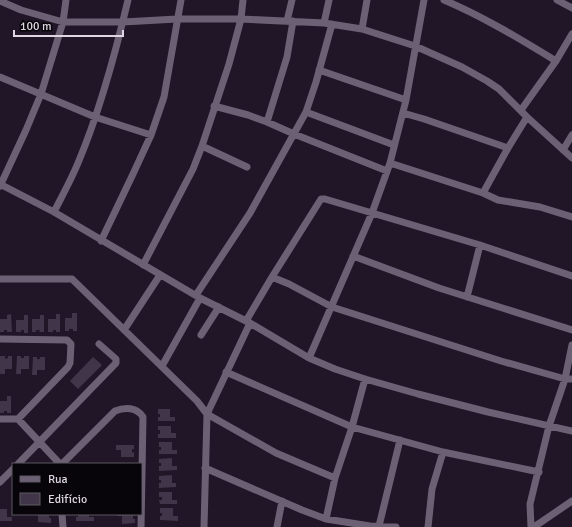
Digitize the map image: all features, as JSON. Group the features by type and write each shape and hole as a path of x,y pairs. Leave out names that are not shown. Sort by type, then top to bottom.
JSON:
{"street":[{"path":"66,0 63,22 41,94 0,185 54,212 198,297 248,322 309,358 365,379 474,408 572,431"},
{"path":"54,212 78,164 95,117 111,69 128,0"},
{"path":"101,241 151,135 164,97 181,0"},
{"path":"143,265 194,169 229,64 241,19 243,0"},
{"path":"267,122 287,57 292,0"},
{"path":"162,366 198,297 250,213 306,112 319,70 328,23 328,0"},
{"path":"362,29 367,0"},
{"path":"309,358 372,213 390,163 406,100 424,0"},
{"path":"444,0 473,13 518,37 556,62"},
{"path":"557,0 572,8"},
{"path":"0,1 21,10 63,22 241,19 328,23 362,29 415,46 462,67 487,81 499,89 572,158"},
{"path":"521,110 556,62 572,34"},
{"path":"319,70 406,100"},
{"path":"0,77 95,117 151,135"},
{"path":"214,106 248,115 267,122 387,171"},
{"path":"306,112 394,145"},
{"path":"403,113 508,148"},
{"path":"483,193 527,117"},
{"path":"563,150 572,135"},
{"path":"202,146 247,167"},
{"path":"390,163 483,193 498,200 540,207 572,217"},
{"path":"204,527 207,414 248,322 272,277 321,199 480,245 572,276"},
{"path":"467,297 480,245"},
{"path":"353,256 439,288 572,330"},
{"path":"124,330 160,275"},
{"path":"272,277 289,284 332,307 501,361 568,379"},
{"path":"0,278 72,279 192,395 207,414 269,450 335,478"},
{"path":"201,335 219,307"},
{"path":"0,339 67,340 71,344 70,363 68,367 18,420"},
{"path":"19,463 116,363 116,359 99,344"},
{"path":"572,345 568,379 549,426 530,504 533,527 572,501"},
{"path":"226,372 352,427 443,452 538,472"},
{"path":"326,519 335,478 352,427 365,379"},
{"path":"62,463 116,411 136,409 143,416 142,472"},
{"path":"0,419 18,420 60,463"},
{"path":"379,526 400,440"},
{"path":"428,527 432,489 443,452"},
{"path":"205,468 326,519 370,526 396,527"},
{"path":"0,482 12,470"},
{"path":"277,527 282,501"},
{"path":"62,515 63,527"},
{"path":"141,515 141,527"}],"building":[{"path":"72,313 77,313 77,331 69,329 69,331 65,331 65,318 72,318"},
{"path":"11,314 12,332 7,332 7,330 4,330 4,332 0,332 0,319 7,319 7,315"},
{"path":"56,314 60,314 60,332 53,330 53,332 48,332 48,319 56,319"},
{"path":"24,315 28,315 28,333 24,333 24,330 21,330 21,332 16,332 16,320 24,320"},
{"path":"40,315 44,315 44,332 39,332 40,330 36,330 36,332 32,332 32,319 40,319"},
{"path":"0,356 5,356 5,359 8,358 8,356 12,356 12,369 5,369 5,374 0,374"},
{"path":"17,356 24,358 24,356 29,356 29,369 21,369 21,374 16,374"},
{"path":"33,357 40,359 40,357 45,357 45,370 37,370 37,375 32,375"},
{"path":"93,357 102,365 78,389 70,381"},
{"path":"7,396 11,396 11,413 4,411 4,413 0,413 0,401 7,401"},
{"path":"158,409 170,409 170,417 175,417 175,421 158,421 160,414 158,414"},
{"path":"158,426 171,426 171,433 176,433 176,438 158,438 160,430 158,430"},
{"path":"159,442 172,442 172,450 177,450 177,454 159,454 161,447 159,447"},
{"path":"116,445 134,445 132,453 134,452 134,457 121,457 121,450 116,450"},
{"path":"172,458 172,466 177,466 177,470 159,471 159,466 161,466 161,463 159,463 159,459"},
{"path":"172,475 172,483 176,483 176,487 159,488 159,483 161,483 161,480 159,480 159,476"},
{"path":"159,492 172,492 172,500 177,500 177,504 160,504 159,500 162,500 162,497 159,497"},
{"path":"160,508 173,508 173,516 178,516 178,521 160,520 162,513 160,513"},
{"path":"0,509 7,509 7,517 12,517 12,521 0,521"},
{"path":"38,515 49,515 49,518 51,518 51,523 38,522"},
{"path":"78,515 89,515 89,517 94,517 94,521 76,521 76,517 78,517"},
{"path":"135,515 133,516 133,519 135,519 135,523 122,524 122,516 117,516"}]}
